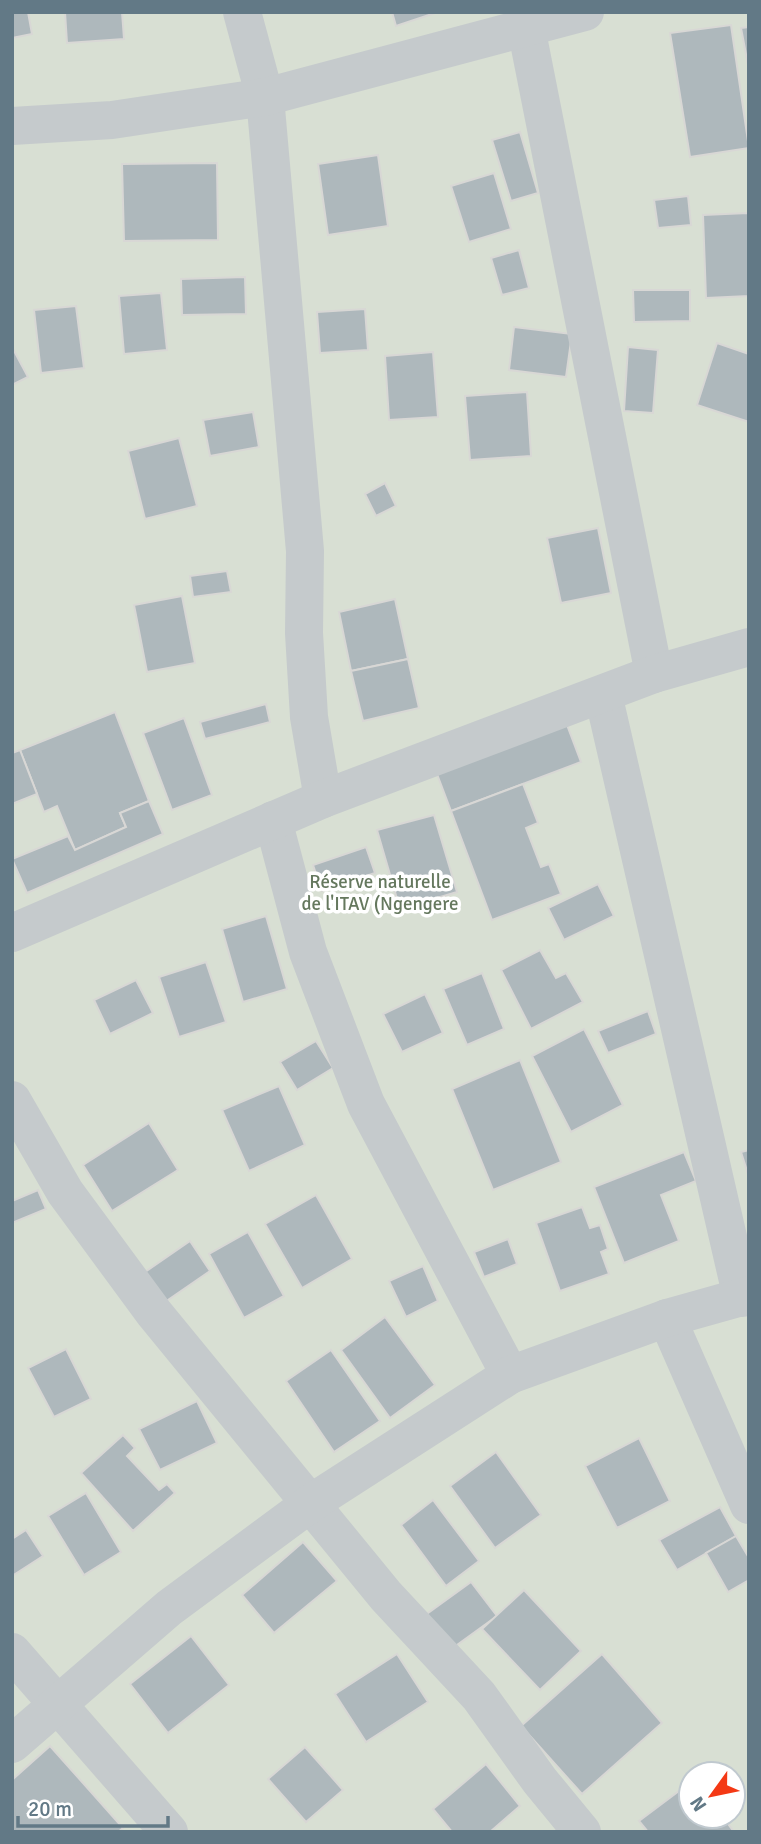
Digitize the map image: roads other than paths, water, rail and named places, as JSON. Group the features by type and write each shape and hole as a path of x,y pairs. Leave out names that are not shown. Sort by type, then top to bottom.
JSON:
{"street":[{"path":"242,12 265,97 305,551 304,634 309,718 323,799"},
{"path":"12,126 112,120 265,97 524,21 585,12"},
{"path":"524,21 654,674"},
{"path":"12,933 323,799 654,674 749,647"},
{"path":"12,1744 61,1705 169,1608 311,1503 510,1375 667,1318 745,1297 603,694"},
{"path":"273,820 308,951 366,1104 510,1375"},
{"path":"12,1100 65,1192 154,1313 386,1596 479,1696 540,1781 582,1832"},
{"path":"667,1318 749,1505"},
{"path":"12,1652 169,1832"}],"park label":[{"name":"Réserve naturelle de l'ITAV (Ngengere","path":"380,893"}]}
